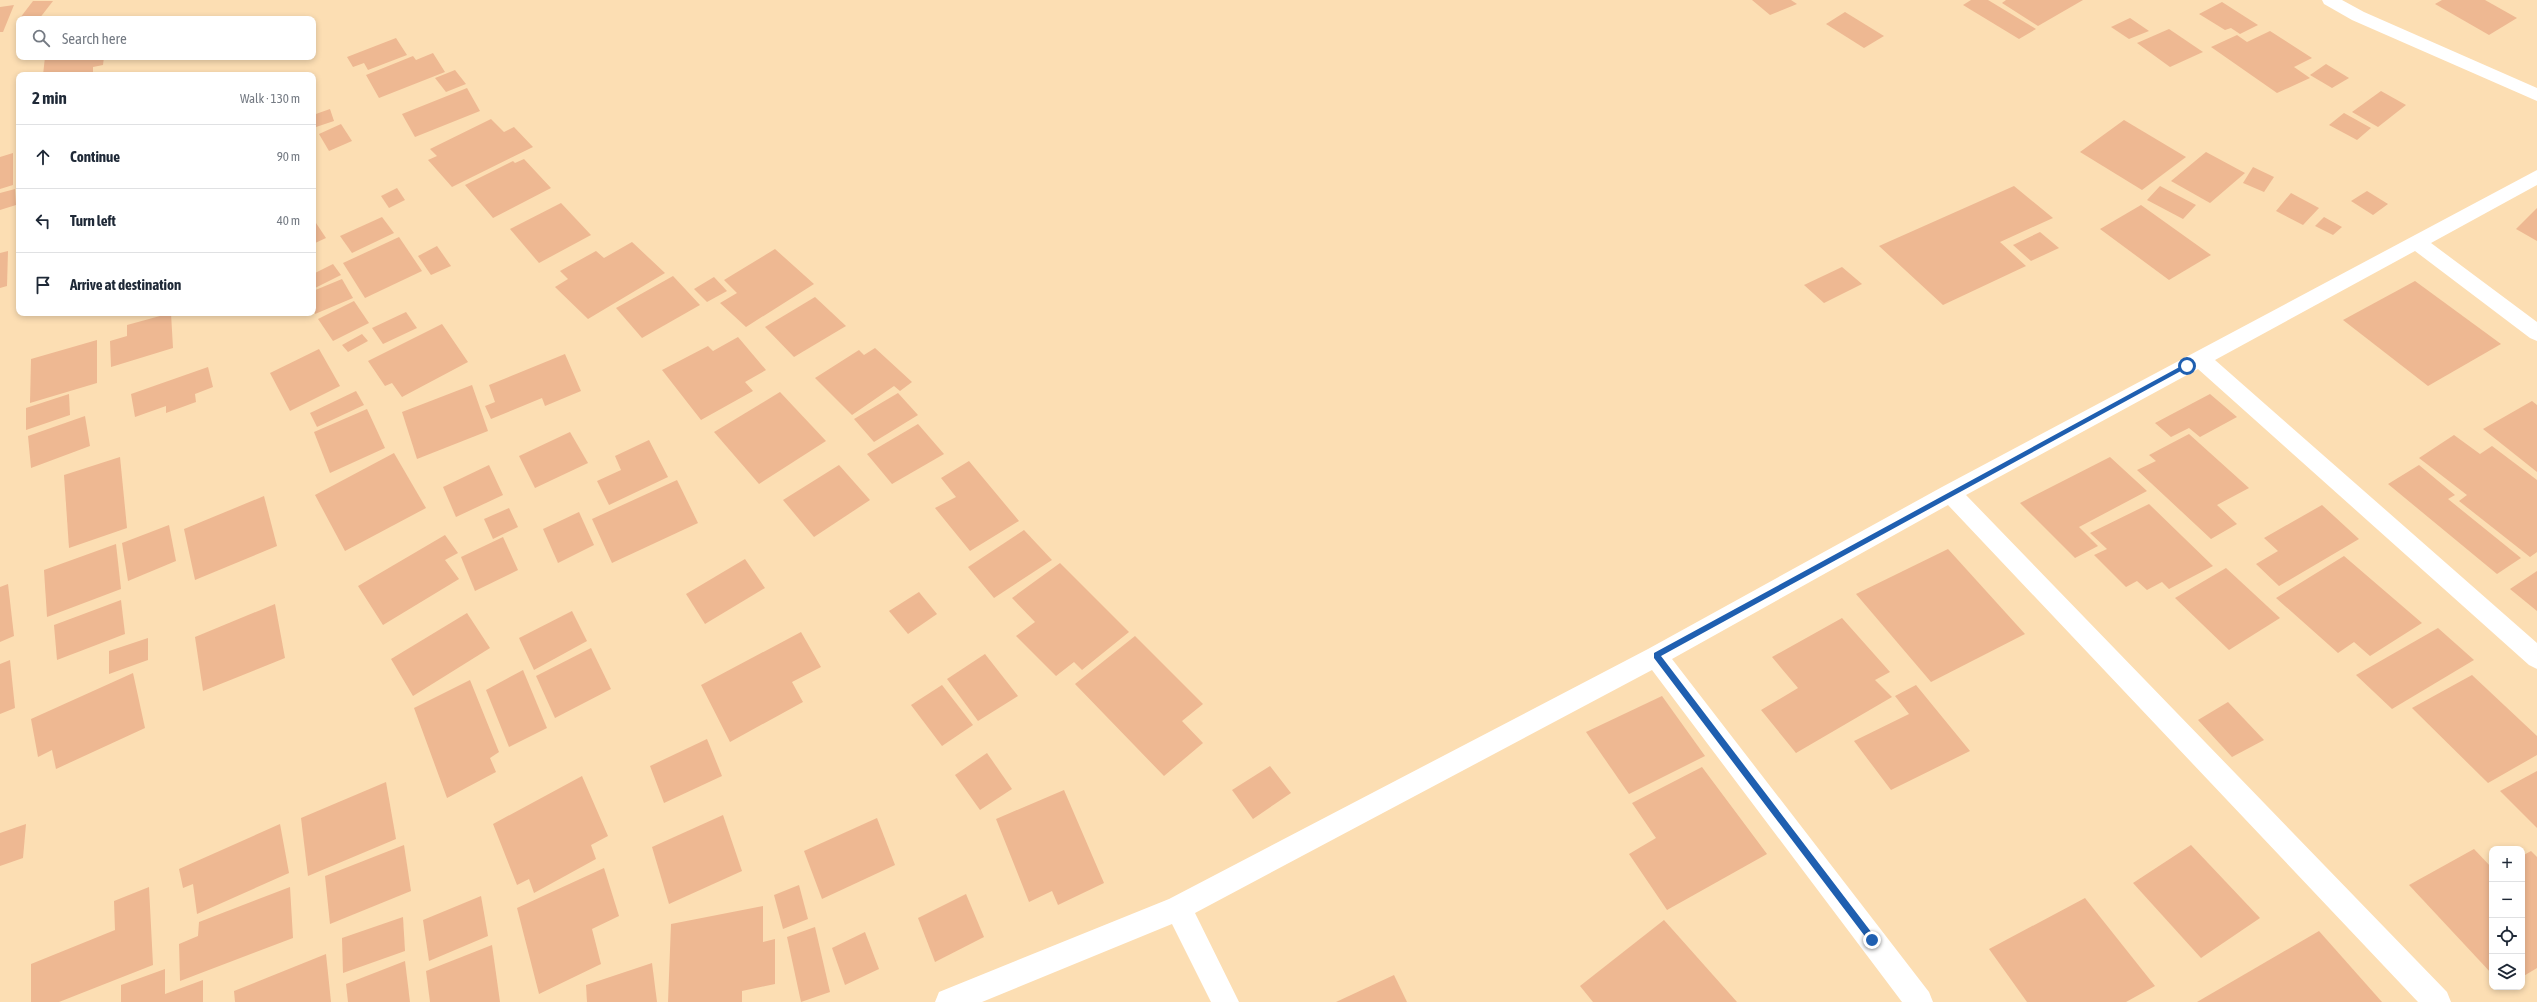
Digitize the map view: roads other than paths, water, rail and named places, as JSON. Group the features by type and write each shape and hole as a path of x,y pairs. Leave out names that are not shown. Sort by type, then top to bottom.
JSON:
{"street":[{"path":"2330,0 2358,16 2537,95"},
{"path":"949,1002 1178,908 1656,656 1950,493 2537,177"},
{"path":"2416,242 2537,333"},
{"path":"2201,359 2537,658"},
{"path":"1950,493 2437,1002"},
{"path":"1656,656 1919,1002"},
{"path":"1178,908 1225,1002"}]}
